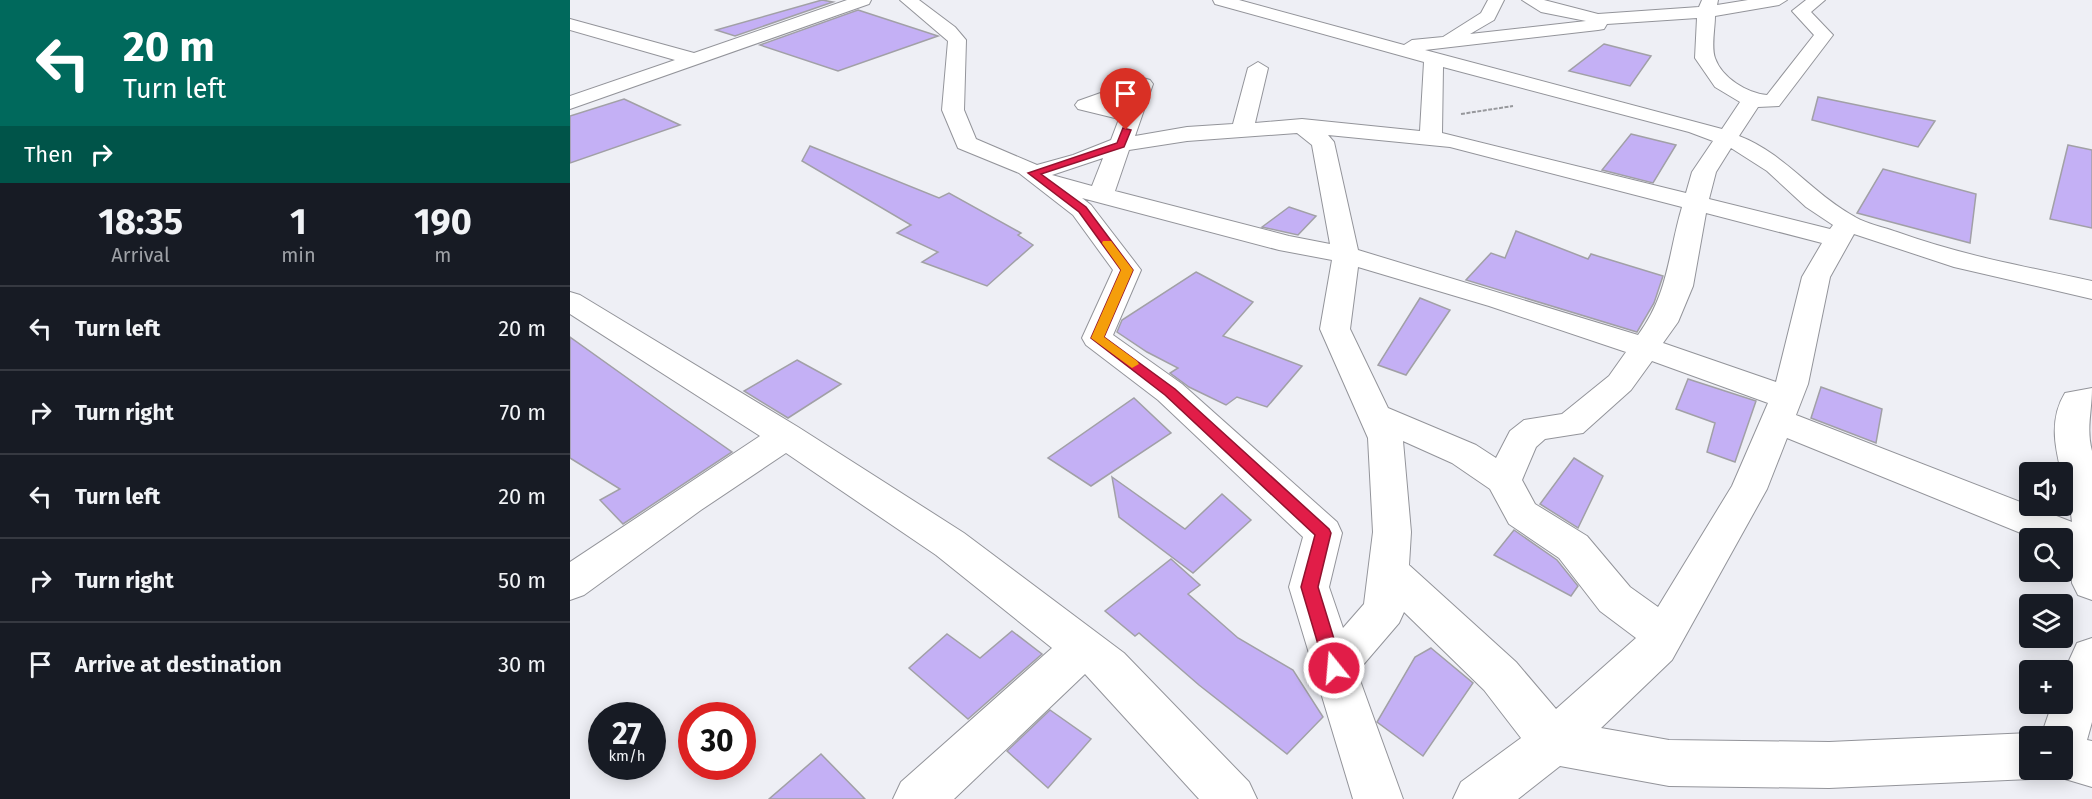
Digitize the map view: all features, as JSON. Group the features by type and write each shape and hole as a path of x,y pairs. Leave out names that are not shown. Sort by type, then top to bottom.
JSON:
{"street":[{"path":"570,103 863,0"},
{"path":"908,0 949,31 957,40 953,110 966,143 1040,178 1287,244 1346,255 1499,300 1644,347 2091,546"},
{"path":"1221,0 1393,48 1433,53 1725,137 1746,146 1775,166 1843,231"},
{"path":"1433,53 1488,16 1496,0"},
{"path":"1530,0 1547,8 1599,19 1779,0"},
{"path":"1708,6 1705,58 1722,83 1752,100 1772,102 1824,35 1801,11 1817,0"},
{"path":"1433,53 1598,25 1599,19"},
{"path":"570,24 694,59"},
{"path":"1431,139 1433,53"},
{"path":"1242,130 1258,68"},
{"path":"1504,480 1522,440 1536,428 1570,425 1620,383 1663,322 1679,286 1704,172 1725,137 1752,100"},
{"path":"1101,195 1132,115"},
{"path":"1040,178 1120,145 1187,134 1302,126 1431,139 1461,143 1696,203 1904,244 1964,261 2092,290"},
{"path":"1302,126 1323,142 1346,255 1335,329 1385,438 1392,532 1384,611 1334,668"},
{"path":"1040,178 1082,210 1127,270 1097,338 1170,392 1323,533 1309,587 1378,799"},
{"path":"1478,799 1553,742 1657,647 1749,489 1792,384 1816,277 1843,231"},
{"path":"570,301 786,436 950,544 1107,667 1232,799"},
{"path":"2092,399 2078,401 2070,433 2091,520 2092,584"},
{"path":"1375,417 1464,454 1504,480 1522,514 1573,547 1615,599 1664,635"},
{"path":"570,584 688,500 786,436"},
{"path":"1388,571 1500,676 1553,742 1669,763 1829,765 2019,756"},
{"path":"918,799 1083,648"},
{"path":"2068,726 2092,657"},
{"path":"2073,757 2092,757"},
{"path":"2073,760 2092,764"}],"building":[{"path":"822,0 833,2 735,36 716,30"},
{"path":"858,10 938,36 838,71 760,45"},
{"path":"1604,44 1651,56 1630,86 1569,71"},
{"path":"1818,97 1935,121 1918,147 1812,120"},
{"path":"624,99 680,125 570,163 570,116"},
{"path":"1631,134 1676,145 1653,183 1602,170"},
{"path":"2068,145 2092,150 2092,228 2050,219"},
{"path":"810,146 939,198 949,193 1021,233 1018,235 1033,245 987,286 922,262 938,252 897,233 911,225 802,161"},
{"path":"1883,169 1976,194 1970,243 1857,213"},
{"path":"1289,207 1316,216 1298,235 1262,227"},
{"path":"1516,231 1588,259 1591,254 1663,276 1654,303 1637,332 1466,280 1491,253 1505,258"},
{"path":"1196,272 1253,302 1223,336 1302,366 1267,407 1237,397 1226,405 1189,387 1170,373 1178,368 1147,352 1117,332 1122,320"},
{"path":"1420,298 1450,310 1406,375 1378,365"},
{"path":"570,337 732,452 623,524 600,500 620,489 570,458"},
{"path":"797,360 841,384 788,418 744,391"},
{"path":"1688,379 1756,401 1735,462 1707,452 1715,423 1676,409"},
{"path":"1821,387 1882,409 1876,443 1811,418"},
{"path":"1134,398 1171,433 1091,486 1048,458"},
{"path":"1574,458 1603,476 1578,528 1540,504"},
{"path":"1112,477 1185,529 1222,494 1251,520 1193,573 1119,517"},
{"path":"1514,530 1557,560 1578,586 1571,596 1494,555"},
{"path":"1171,559 1200,585 1188,594 1238,638 1293,670 1323,717 1287,754 1199,685 1139,633 1135,636 1105,611"},
{"path":"1012,631 1042,654 968,719 909,668 947,634 980,658"},
{"path":"1431,648 1473,683 1423,756 1377,722 1415,657"},
{"path":"1050,710 1091,739 1048,788 1007,751"},
{"path":"821,754 865,799 769,799"}],"slow traffic":[{"path":"1107,243 1127,270 1097,338 1132,364"}],"route":[{"path":"1126,130 1120,145 1112,146 1081,160 1033,173 1082,210 1127,270 1097,338 1170,392 1323,533 1309,587 1334,668"}]}
